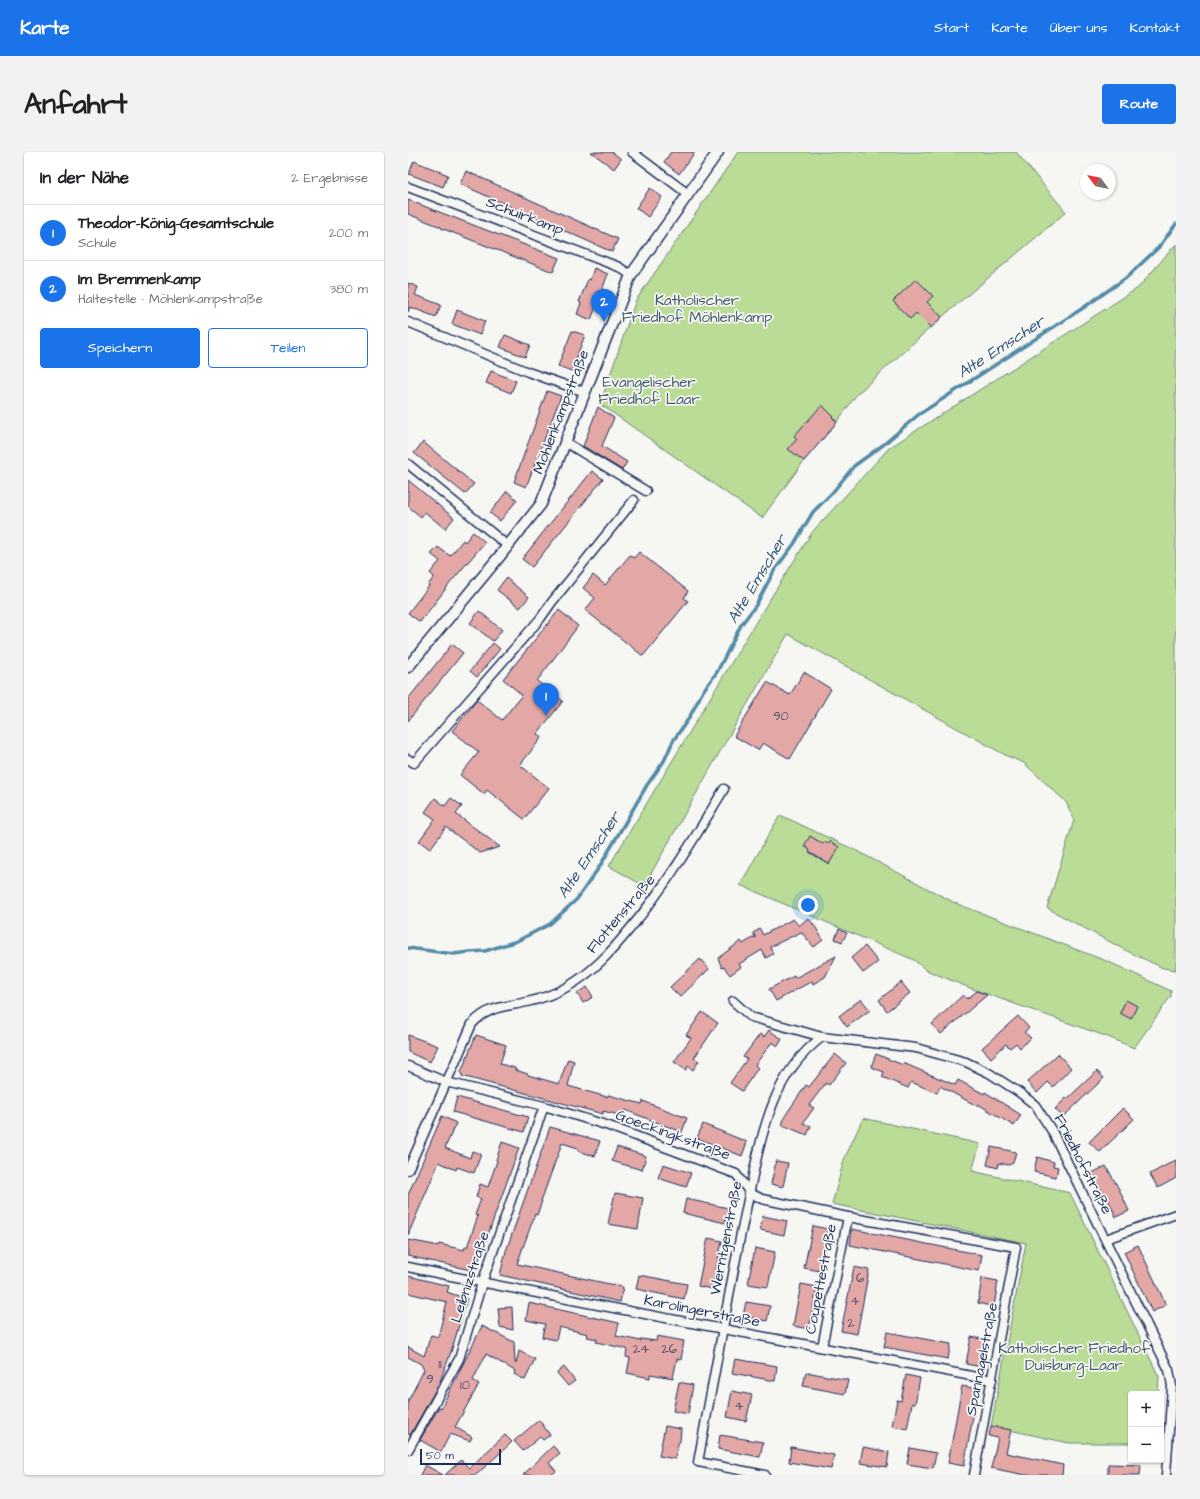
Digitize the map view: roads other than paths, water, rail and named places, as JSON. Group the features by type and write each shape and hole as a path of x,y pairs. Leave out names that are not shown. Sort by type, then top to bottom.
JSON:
{"street":[{"path":"632,152 688,194"},
{"name":"Möhlenkampstraße","path":"408,667 541,504 631,275 718,152"},
{"name":"Schuirkamp","path":"408,187 620,267 631,275"},
{"path":"408,322 528,372 585,392"},
{"path":"565,442 646,491"},
{"path":"408,464 508,546"},
{"path":"408,759 414,763 472,697 540,618 634,500"},
{"name":"Flottenstraße","path":"408,1170 468,1032 477,1018 486,1011 540,998 567,987 594,968 611,952 644,914 668,880 724,789"},
{"name":"Friedhofstraße","path":"733,1001 751,1017 822,1037 888,1044 929,1051 966,1062 989,1073 1020,1093 1035,1105 1052,1130 1169,1370 1172,1386 1166,1475"},
{"name":"Werntgenstraße","path":"765,1475 698,1462 722,1330 756,1160 765,1127 775,1100 785,1080 809,1046 822,1037"},
{"name":"Goeckingkstraße","path":"408,1066 446,1082 544,1106 609,1126 736,1174 750,1193"},
{"name":"Leibnizstraße","path":"408,1450 459,1359 482,1283 544,1106"},
{"path":"750,1193 762,1199 848,1217"},
{"path":"1106,1239 1176,1214"},
{"name":"Spannagelstraße","path":"848,1217 1016,1247 974,1475"},
{"name":"Coupettestraße","path":"822,1347 848,1217"},
{"name":"Karolingerstraße","path":"408,1267 722,1330 822,1347 992,1380"}],"waterway":[{"name":"Alte Emscher","path":"408,948 454,954 485,951 517,941 550,924 577,899 600,866 647,785 664,761 673,741 689,718 703,691 717,672 741,625 756,605 774,571 794,544 813,512 832,493 854,466 883,445 918,415 1083,308 1126,278 1159,247 1176,224"}],"place":[{"name":"Im Bremmenkamp","path":"604,322"},
{"name":"Theodor-König-Gesamtschule","path":"546,716"}],"park label":[{"name":"Katholischer Friedhof Möhlenkamp","path":"697,308"},
{"name":"Evangelischer Friedhof Laar","path":"649,390"},
{"name":"Katholischer Friedhof Duisburg-Laar","path":"1074,1356"}]}
